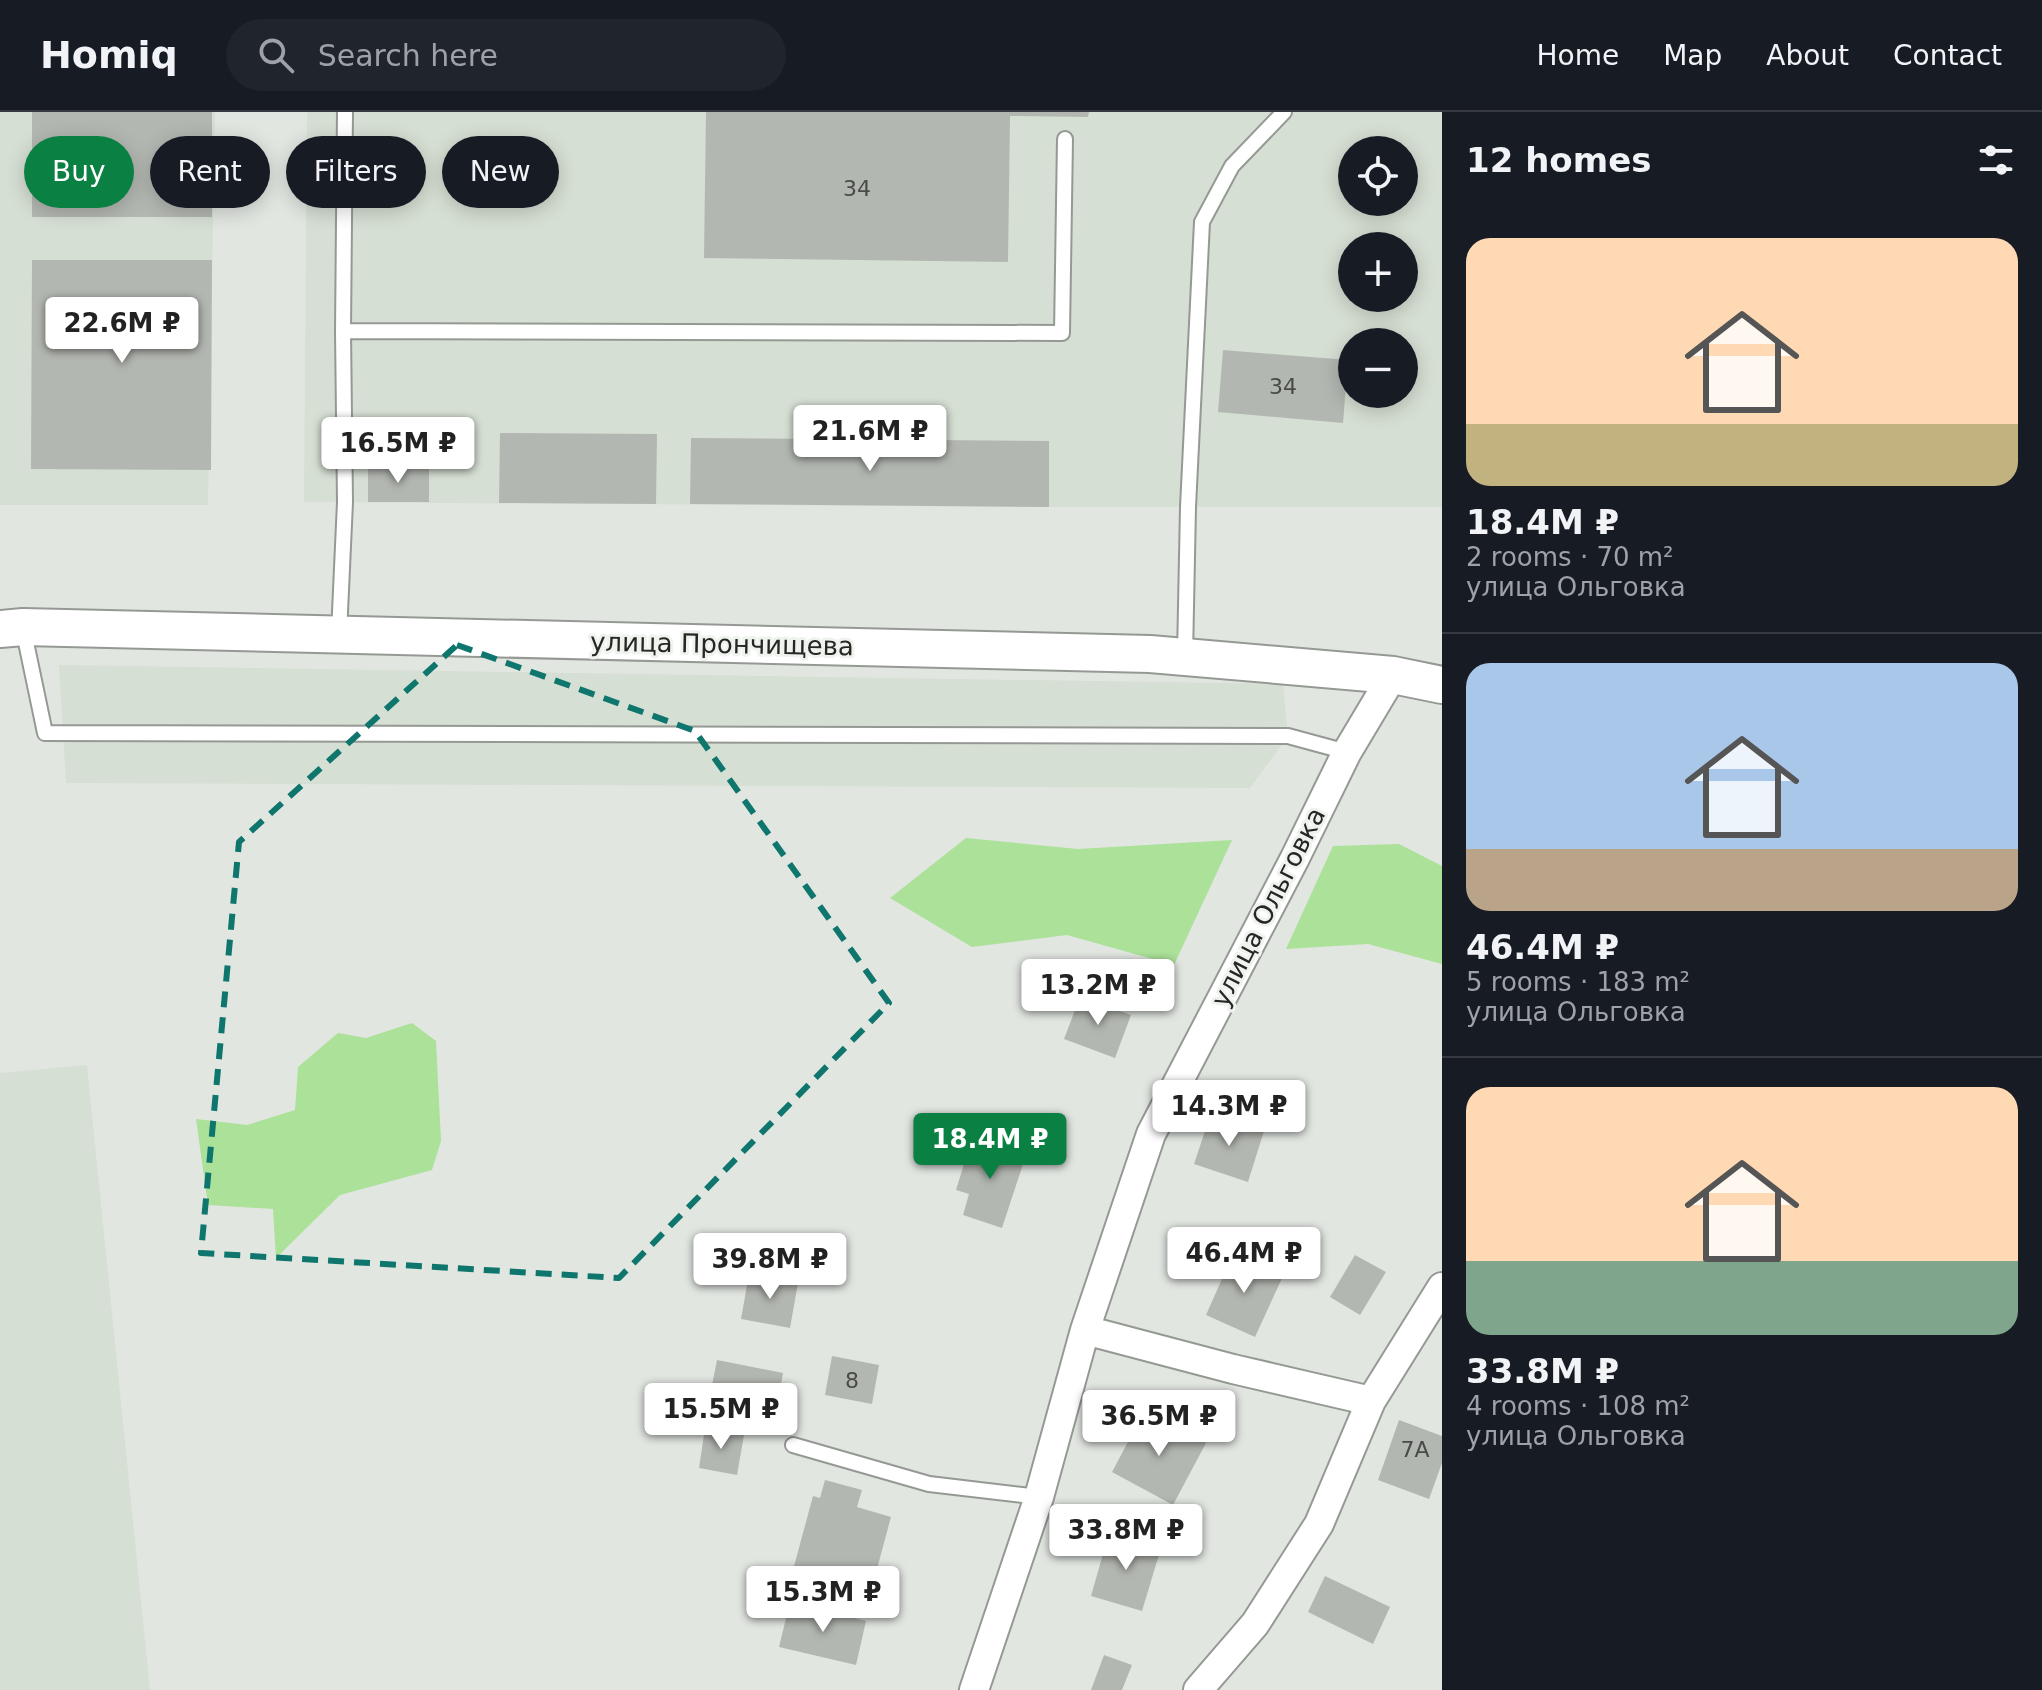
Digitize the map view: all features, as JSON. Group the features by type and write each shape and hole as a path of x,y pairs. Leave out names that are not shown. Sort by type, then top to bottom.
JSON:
{"street":[{"name":"улица Прончищева","path":"12,628 1150,654 1393,675 1442,685"},
{"name":"улица Ольговка","path":"974,1690 1039,1497 1085,1330 1151,1134 1347,752 1393,675"},
{"path":"1198,1690 1255,1624 1319,1524 1371,1401 1442,1287"},
{"path":"1085,1330 1371,1401"}],"lane":[{"path":"339,635 345,502 345,112"},
{"path":"1185,657 1188,507 1202,222 1232,166 1284,112"},
{"path":"343,331 1062,333 1065,139"},
{"path":"12,628 45,733 1288,736 1347,752"},
{"path":"793,1445 929,1484 1039,1497"}],"highlighted area":[{"path":"457,645 695,731 889,1003 619,1278 201,1253 239,842"}],"shaded area":[{"path":"0,112 215,112 215,136 150,136 150,208 213,208 208,505 0,505"},
{"path":"307,112 1442,112 1442,507 304,502 306,208 426,208 426,136 307,136"},
{"path":"59,665 1283,684 1288,736 1250,788 66,783"},
{"path":"87,1065 150,1690 0,1690 0,1073"}],"green space":[{"path":"966,838 1078,849 1232,840 1174,965 1067,935 972,947 890,898"},
{"path":"1399,844 1442,866 1442,964 1368,944 1286,949 1333,846"},
{"path":"412,1023 436,1041 441,1141 432,1170 340,1195 276,1258 273,1209 208,1205 196,1119 247,1125 295,1110 298,1067 338,1033 366,1038"}],"building":[{"path":"32,112 212,112 212,136 150,136 150,208 212,208 212,217 32,217 32,208 134,208 134,136 32,136"},
{"path":"706,112 1089,112 1088,117 1010,116 1008,262 704,258"},
{"path":"32,260 212,260 211,470 31,469"},
{"path":"1223,350 1338,359 1338,408 1344,408 1343,423 1218,412"},
{"path":"500,433 657,434 656,504 499,503"},
{"path":"691,438 1049,441 1049,507 690,504"},
{"path":"368,467 429,468 429,502 368,502"},
{"path":"1080,997 1131,1015 1115,1058 1064,1039"},
{"path":"1211,1113 1264,1131 1248,1182 1194,1164"},
{"path":"972,1138 1026,1155 1002,1228 963,1215 969,1194 956,1190"},
{"path":"1233,1254 1283,1276 1255,1337 1206,1315"},
{"path":"1355,1255 1386,1272 1360,1315 1330,1297"},
{"path":"749,1274 798,1283 790,1328 741,1319"},
{"path":"832,1356 879,1365 872,1404 825,1395"},
{"path":"717,1360 783,1373 777,1408 710,1395"},
{"path":"1145,1410 1206,1443 1173,1505 1112,1472"},
{"path":"1399,1420 1442,1436 1442,1463 1429,1499 1378,1480"},
{"path":"705,1428 744,1435 737,1475 699,1468"},
{"path":"825,1480 862,1490 857,1507 891,1517 871,1591 793,1570 813,1496 820,1498"},
{"path":"1109,1533 1161,1548 1142,1611 1091,1596"},
{"path":"1325,1576 1390,1607 1373,1644 1308,1612"},
{"path":"790,1602 866,1621 856,1665 779,1647"},
{"path":"1104,1655 1132,1665 1122,1690 1091,1690"}]}
